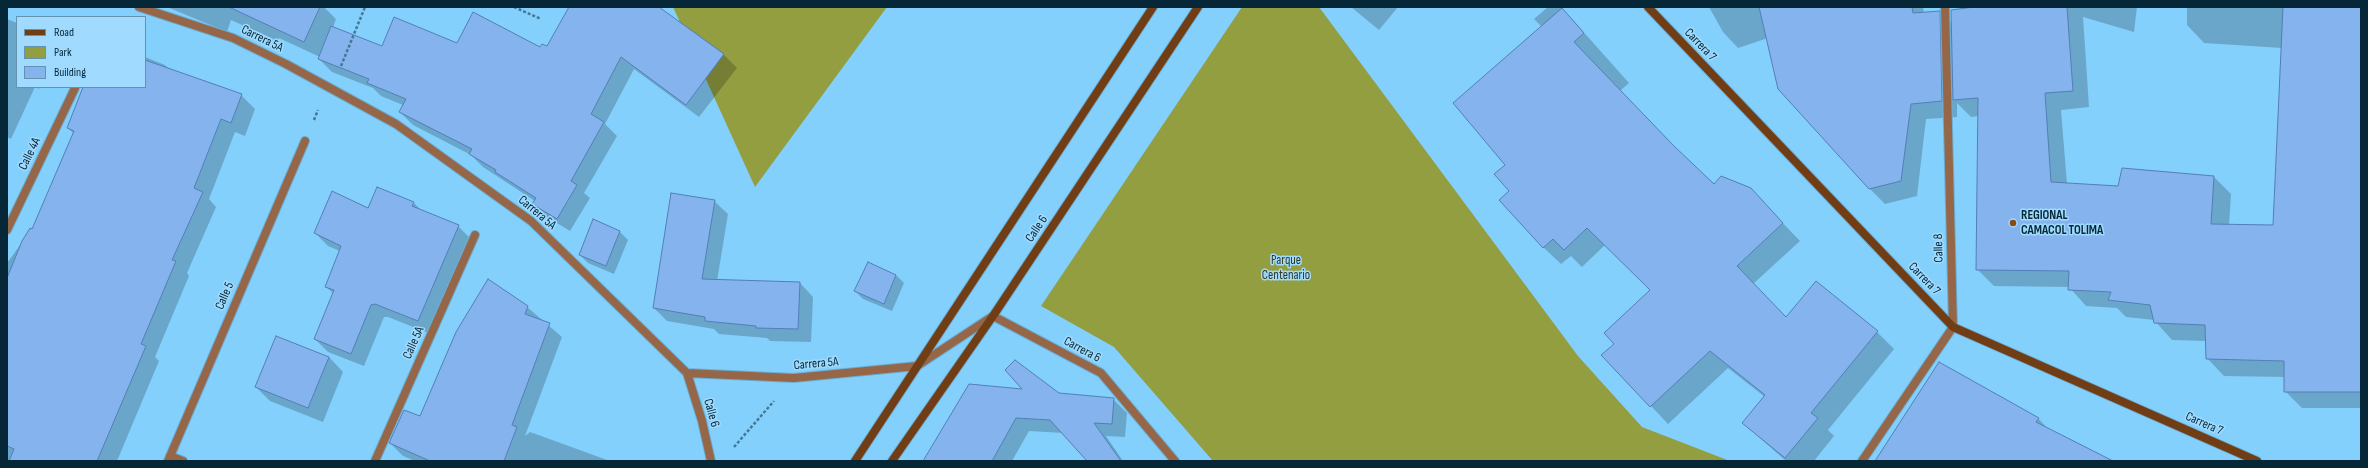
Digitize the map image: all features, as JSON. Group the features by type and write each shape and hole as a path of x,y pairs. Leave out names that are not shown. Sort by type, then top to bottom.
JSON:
{"street":[{"name":"Carrera 5A","path":"139,7 232,38 332,89 396,124 531,221 687,373 794,378 917,366"},
{"name":"Calle 6","path":"855,461 1153,7"},
{"name":"Calle 6","path":"892,461 993,316 1198,7"},
{"name":"Carrera 7","path":"1648,7 1953,327 2257,461"},
{"name":"Calle 8","path":"1945,7 1953,327"},
{"name":"Calle 4A","path":"7,230 75,88"},
{"name":"Calle 5","path":"169,459 305,141"},
{"name":"Calle 5A","path":"374,461 475,235"},
{"path":"917,366 993,316"},
{"name":"Carrera 6","path":"993,316 1101,373 1176,461"},
{"path":"1862,461 1953,327"},
{"name":"Calle 6","path":"687,373 702,421 711,461"},
{"path":"169,459 183,461"}],"path":[{"path":"332,89 366,7"},
{"path":"514,7 541,20"},
{"path":"732,449 794,378"}],"green space":[{"path":"673,7 887,7 755,187"},
{"name":"Parque Centenario","path":"1242,7 1319,7 1578,356 1642,427 1730,461 1213,461 1114,347 1041,306"}],"building":[{"path":"229,7 320,7 304,42"},
{"path":"569,7 659,7 724,54 686,105 621,57 591,114 604,122 571,181 577,185 557,219 532,204 536,198 495,172 496,170 469,154 472,149 399,112 406,99 367,83 369,79 318,59 331,26 382,46 394,17 457,43 473,12 540,47 542,44 547,46"},
{"path":"1759,7 1912,7 1913,13 1940,11 1942,101 1911,104 1901,181 1869,189 1778,89"},
{"path":"1974,7 2067,7 2073,91 2045,93 2051,182 2118,186 2122,168 2214,176 2211,224 2273,225 2283,7 2361,7 2361,392 2284,392 2284,361 2206,359 2205,325 2154,323 2150,305 2108,300 2111,292 2068,290 2069,271 1976,270 1978,98 1953,100 1951,10"},
{"path":"1562,8 1584,33 1574,42 1674,146 1714,184 1721,176 1751,188 1783,223 1737,266 1786,317 1816,281 1878,331 1811,413 1818,418 1785,458 1742,423 1765,395 1710,351 1650,407 1601,355 1614,344 1604,333 1650,290 1587,228 1564,250 1553,239 1543,248 1499,200 1509,191 1494,174 1505,165 1453,103"},
{"path":"146,60 242,94 231,123 221,119 194,188 203,192 172,260 176,261 141,344 146,346 97,461 9,461 14,449 7,446 7,278 22,241 30,228 32,229 74,131 67,128 83,88 146,88"},
{"path":"377,187 414,202 412,206 459,225 418,321 375,304 371,305 351,354 314,339 334,290 325,287 341,246 314,233 332,191 368,208"},
{"path":"671,193 715,200 702,279 800,282 798,329 756,328 756,326 705,321 705,317 653,308"},
{"path":"593,219 620,231 606,266 579,255"},
{"path":"868,262 896,275 884,304 854,291"},
{"path":"488,279 528,306 525,314 550,323 512,425 517,427 504,461 430,461 389,443 404,410 420,416 456,332"},
{"path":"276,336 329,357 308,408 255,387"},
{"path":"1015,360 1059,393 1114,398 1112,424 1094,423 1121,461 1087,461 1050,420 1016,418 992,461 923,461 969,384 1022,389 1005,370"},
{"path":"1939,362 2039,418 2036,422 2113,461 1875,461"}],"place":[{"name":"REGIONAL CAMACOL TOLIMA","path":"2013,223"}]}
